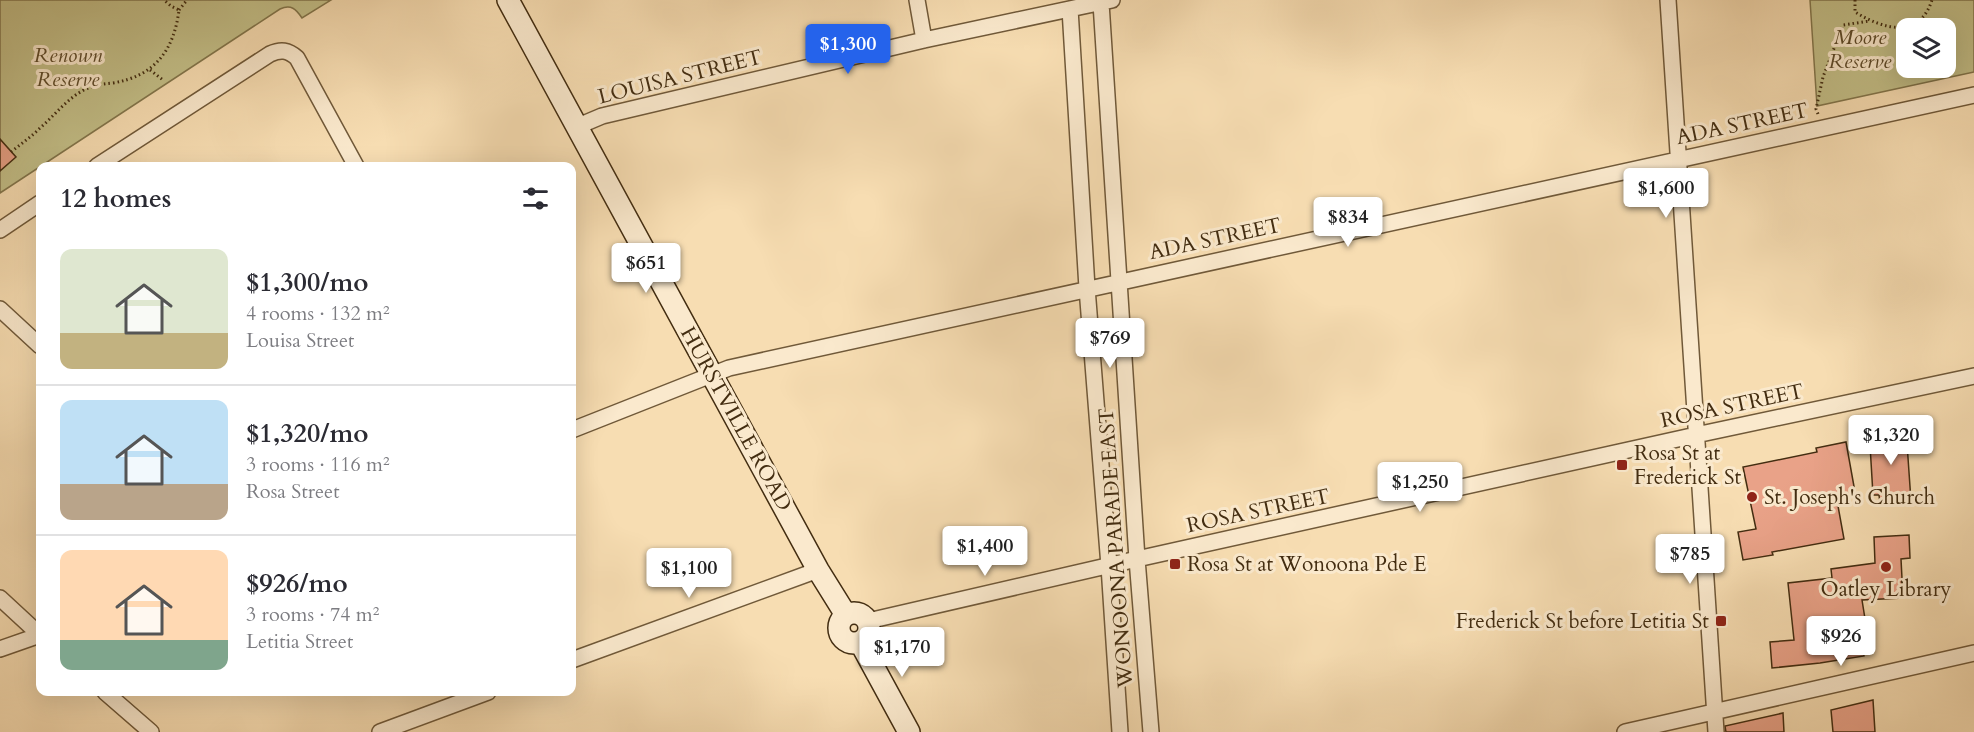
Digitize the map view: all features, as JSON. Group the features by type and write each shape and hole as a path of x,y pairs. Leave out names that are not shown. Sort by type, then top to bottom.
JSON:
{"main road":[{"name":"HURSTVILLE ROAD","path":"508,0 818,570 846,615"},
{"path":"856,613 868,621 869,631 860,642 850,643 842,637 839,628 846,615 856,613"},
{"path":"860,642 909,732"}],"street":[{"path":"917,0 924,40"},
{"path":"1668,0 1716,732"},
{"name":"LOUISA STREET","path":"576,127 602,116 924,40 1106,1"},
{"name":"WONOONA PARADE EAST","path":"1106,1 1119,281 1151,732"},
{"name":"WONOONA PARADE EAST","path":"1070,9 1087,288 1120,732"},
{"path":"103,162 270,54 283,50 291,52 297,58 354,162"},
{"name":"ADA STREET","path":"576,428 729,368 1974,95"},
{"path":"0,230 36,206"},
{"path":"0,309 36,342"},
{"name":"ROSA STREET","path":"868,621 1696,435 1974,376"},
{"path":"576,659 818,570"},
{"path":"0,600 36,632"},
{"path":"0,649 36,636"},
{"path":"1625,732 1974,653"},
{"path":"110,696 151,732"},
{"path":"380,732 477,696"}],"path":[{"path":"164,0 179,10"},
{"path":"11,152 82,91 101,83 112,83 135,77 150,70 171,43 177,26 179,10 187,0"},
{"path":"1855,0 1855,12 1870,21 1899,29 1911,25 1928,13 1932,0"},
{"path":"1823,128 1816,109 1823,77 1838,36 1843,25 1870,21"},
{"path":"150,70 163,80"}],"green space":[{"name":"Renown Reserve","path":"0,0 331,0 302,18 293,8 280,9 47,162 36,162 36,169 0,193"},
{"name":"Moore Reserve","path":"1810,0 1974,0 1974,72 1956,76 1956,18 1896,18 1896,78 1946,78 1817,106"}],"building":[{"path":"0,139 16,157 0,171"},
{"path":"1906,429 1911,501 1880,503 1879,495 1873,495 1870,445 1876,445 1875,431"},
{"path":"1846,442 1855,492 1836,495 1844,539 1772,552 1773,555 1743,560 1738,532 1756,529 1743,467 1817,452 1816,448"},
{"path":"1909,535 1910,558 1901,559 1903,598 1862,600 1866,625 1859,625 1864,656 1772,668 1770,642 1794,640 1788,583 1832,578 1831,569 1875,563 1874,537"},
{"path":"1873,700 1875,732 1833,732 1831,710"},
{"path":"1783,713 1784,732 1726,732 1725,726"}],"place":[{"name":"Rosa St at Frederick St","path":"1622,465"},
{"name":"St. Joseph's Church","path":"1752,497"},
{"name":"Rosa St at Wonoona Pde E","path":"1175,564"},
{"name":"Oatley Library","path":"1886,567"},
{"name":"Frederick St before Letitia St","path":"1721,621"}]}
